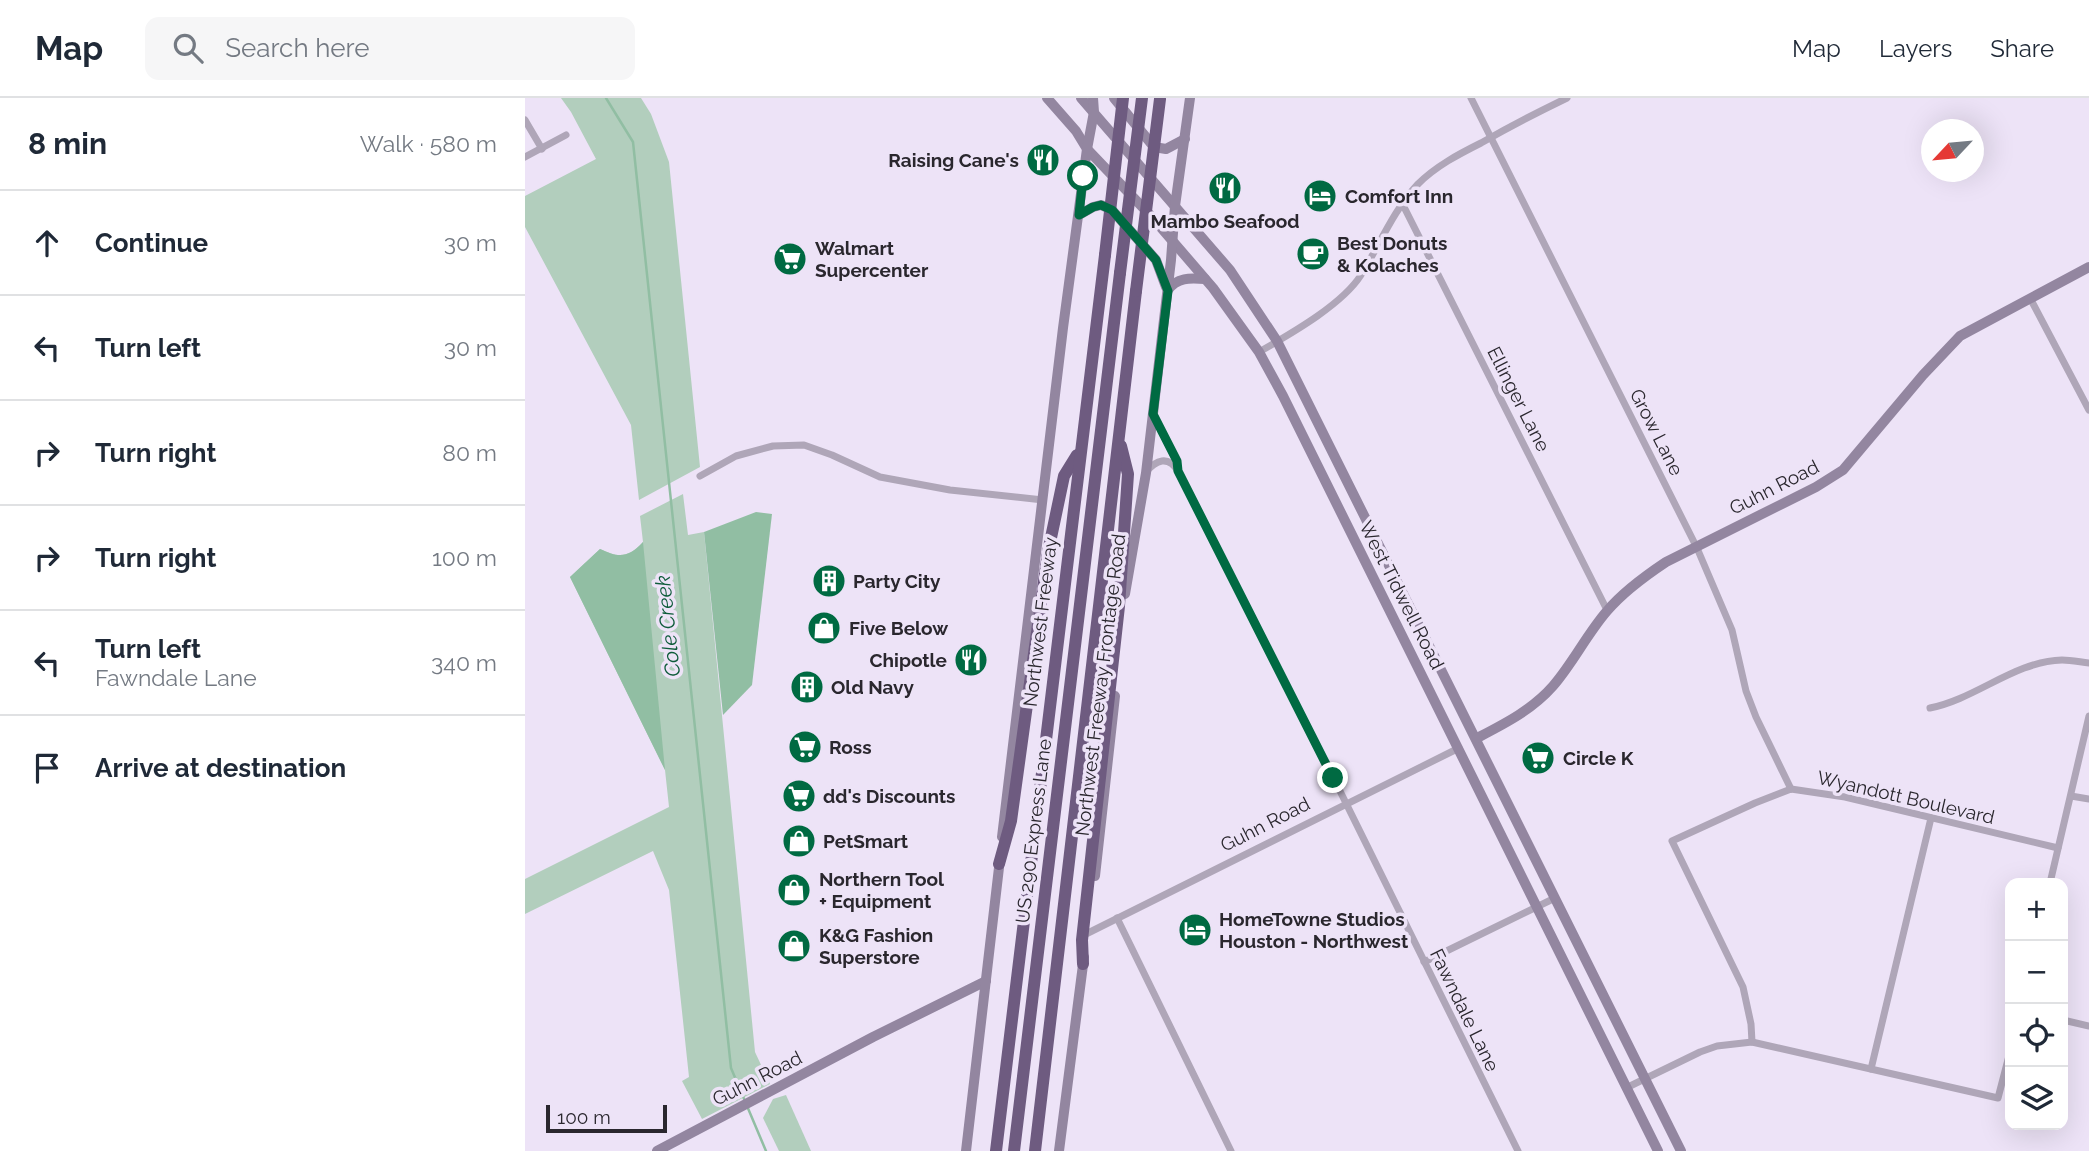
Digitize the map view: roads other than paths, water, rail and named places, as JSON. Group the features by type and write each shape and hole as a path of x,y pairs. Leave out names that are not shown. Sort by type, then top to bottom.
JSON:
{"highway":[{"name":"Northwest Freeway","path":"996,1151 1123,98"},
{"name":"US 290 Express Lane","path":"1014,1151 1142,98"},
{"path":"1035,1151 1160,99"},
{"path":"1083,964 1081,940 1118,606 1128,474 1119,435"},
{"path":"999,864 1011,821 1048,552 1064,477 1080,449"}],"main road":[{"name":"West Tidwell Road","path":"1047,98 1076,131 1087,149 1205,279 1259,352 1325,479 1658,1151"},
{"name":"West Tidwell Road","path":"1081,98 1230,270 1277,341 1681,1151"},
{"path":"966,1151 1010,758 1063,328 1094,112 1093,98"},
{"path":"1114,98 1154,147 1166,149 1185,139"},
{"name":"Northwest Freeway Frontage Road","path":"1059,1151 1104,802 1125,590 1146,473 1168,291 1175,206 1190,98"},
{"path":"1079,215 1101,205 1112,210 1156,260 1168,291"},
{"name":"Guhn Road","path":"1477,738 1535,703 1552,687 1607,610 1648,574 1666,562 1816,487 1843,470 1923,375 1960,336 2089,267"},
{"path":"1168,291 1173,283 1183,279 1205,279"},
{"path":"1325,479 1343,472"},
{"path":"1392,615 1410,606"},
{"name":"Guhn Road","path":"657,1151 873,1037 986,981"},
{"path":"1584,998 1601,989"}],"street":[{"name":"Grow Lane","path":"1472,98 1697,548 1732,630 1746,691 1756,717 1791,789"},
{"path":"1259,352 1300,328 1335,302 1360,277 1402,203 1420,183 1442,165 1490,137 1567,98"},
{"path":"525,120 542,149"},
{"path":"525,157 566,135"},
{"name":"Ellinger Lane","path":"1402,203 1607,610"},
{"path":"2030,298 2089,410"},
{"name":"Fawndale Lane","path":"1153,414 1177,461 1178,471 1518,1151"},
{"path":"700,476 736,456 773,446 804,445 880,478 1043,500"},
{"path":"1146,473 1152,465 1161,460 1168,461 1178,471"},
{"path":"1930,708 1954,701 2035,665 2060,660 2089,663"},
{"path":"2051,878 2089,716"},
{"name":"Guhn Road","path":"1088,933 1459,748"},
{"name":"Wyandott Boulevard","path":"1752,1042 1748,1003 1739,978 1672,841 1791,789 1845,797 2058,848"},
{"path":"2071,796 2089,799"},
{"path":"1871,1069 1931,818"},
{"path":"1424,962 1555,898"},
{"path":"1117,918 1231,1151"},
{"path":"2068,1021 2089,1026"},
{"path":"1627,1087 1709,1049 1752,1042 1998,1098 2006,1067"}],"waterway":[{"name":"Cole Creek","path":"606,98 633,142 731,1068 766,1151"}],"place":[{"name":"Raising Cane's","path":"1043,160"},
{"name":"Mambo Seafood","path":"1225,188"},
{"name":"Comfort Inn","path":"1320,196"},
{"name":"Best Donuts & Kolaches","path":"1313,254"},
{"name":"Walmart Supercenter","path":"790,259"},
{"name":"Party City","path":"829,581"},
{"name":"Five Below","path":"824,628"},
{"name":"Chipotle","path":"971,660"},
{"name":"Old Navy","path":"807,687"},
{"name":"Ross","path":"805,747"},
{"name":"Circle K","path":"1538,758"},
{"name":"dd's Discounts","path":"799,796"},
{"name":"PetSmart","path":"799,841"},
{"name":"Northern Tool + Equipment","path":"794,890"},
{"name":"HomeTowne Studios Houston - Northwest","path":"1195,930"},
{"name":"K&G Fashion Superstore","path":"794,946"}]}
